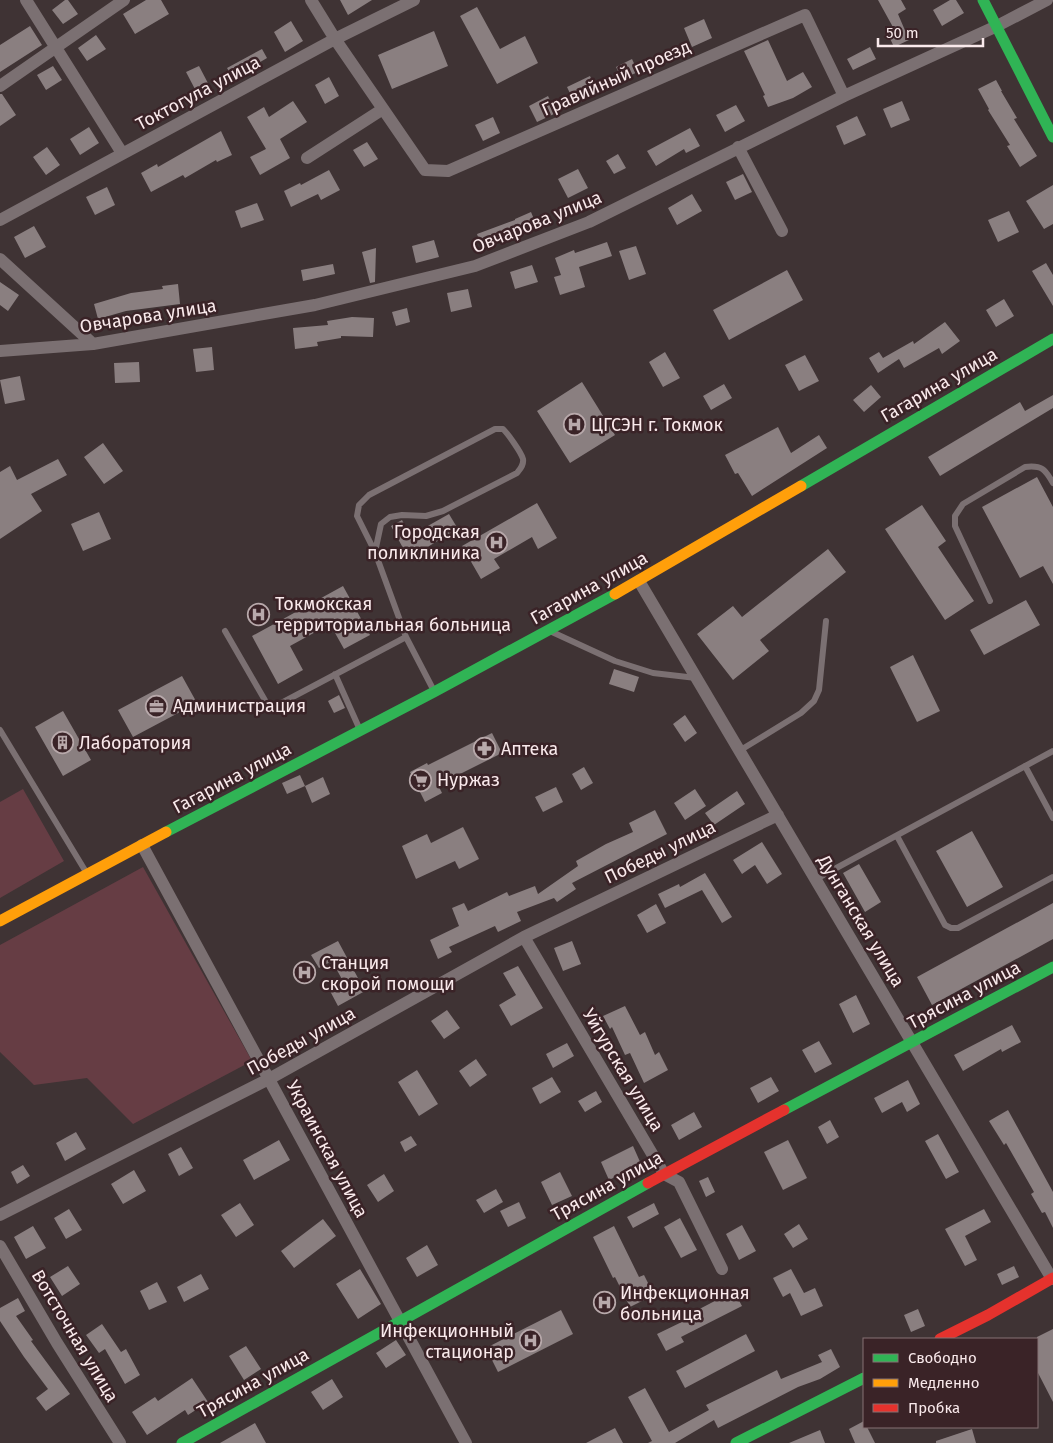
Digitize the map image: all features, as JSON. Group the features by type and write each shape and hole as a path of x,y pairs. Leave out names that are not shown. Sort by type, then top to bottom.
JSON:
{"main road":[{"path":"983,0 1053,137"},
{"name":"Гагарина улица","path":"0,921 87,873 434,692 639,581 1053,339"},
{"name":"Трясина улица","path":"182,1443 664,1174 1053,967"},
{"path":"942,1338 1052,1278"},
{"path":"736,1443 863,1379"}],"street":[{"path":"26,0 122,154"},
{"path":"0,86 55,46 124,0"},
{"name":"Гравийный проезд","path":"311,0 426,170 448,171 805,15 844,96"},
{"name":"Токтогула улица","path":"0,220 335,38 414,0"},
{"name":"Овчарова улица","path":"0,351 93,344 315,305 475,266 589,222 738,147 997,26 1047,0"},
{"path":"307,158 383,108"},
{"path":"738,147 782,231"},
{"path":"0,259 93,344"},
{"name":"Дунганская улица","path":"639,581 1052,1278"},
{"name":"Победы улица","path":"0,1215 270,1079 524,938 778,815"},
{"name":"Украинская улица","path":"142,845 466,1443"},
{"name":"Уйгурская улица","path":"524,938 664,1174 679,1182 722,1269"},
{"name":"Вотсточная улица","path":"0,1246 57,1343 120,1443"}],"lane":[{"path":"375,552 381,524 390,517 402,515 426,516 444,511 517,473 522,466 523,459 508,433 503,429 495,429 369,495 359,505 357,516 375,552 406,636 434,692"},
{"path":"990,600 955,526 955,516 963,504 1025,466 1035,466 1046,470 1053,483"},
{"path":"740,751 801,713 814,701 819,690 826,621"},
{"path":"549,630 615,661 652,673 697,678"},
{"path":"225,631 270,709 406,636"},
{"path":"335,674 360,730"},
{"path":"0,730 87,873"},
{"path":"816,879 1053,751"},
{"path":"1025,766 1053,818"},
{"path":"897,836 945,925 951,928 958,928 1053,877"}],"shaded area":[{"path":"23,789 64,861 0,898 0,802"},
{"path":"143,867 252,1061 133,1124 87,1078 34,1085 0,1052 0,945"}],"building":[{"path":"65,0 68,0 78,14 63,24 52,10"},
{"path":"146,0 161,0 169,14 135,34 123,14"},
{"path":"340,0 372,0 348,15"},
{"path":"878,0 901,0 906,9 898,14 909,40 894,47 887,32 894,29"},
{"path":"950,0 956,0 964,13 942,26 933,10"},
{"path":"477,7 500,49 525,36 538,63 497,84 460,16"},
{"path":"704,19 712,38 692,47 684,28"},
{"path":"291,21 303,41 285,52 274,32"},
{"path":"30,26 42,45 0,72 0,45"},
{"path":"434,31 448,66 392,89 378,55"},
{"path":"96,35 106,49 87,61 78,48"},
{"path":"768,40 787,81 803,72 812,87 793,98 768,107 763,96 765,95 744,51"},
{"path":"870,47 876,59 853,70 847,59"},
{"path":"262,49 267,58 233,78 227,68"},
{"path":"632,59 638,72 622,79 616,67"},
{"path":"53,66 62,80 46,90 37,75"},
{"path":"199,66 210,87 197,93 186,72"},
{"path":"590,76 598,94 575,104 567,87"},
{"path":"329,77 339,96 325,104 315,85"},
{"path":"996,80 1017,118 1014,119 1037,156 1020,167 1007,146 1010,145 988,110 978,89"},
{"path":"0,94 2,94 16,115 0,126"},
{"path":"548,96 556,113 537,122 529,106"},
{"path":"293,101 307,122 280,139 290,158 260,175 250,157 266,149 247,117 264,107 269,117"},
{"path":"902,101 910,120 891,128 883,109"},
{"path":"736,105 745,121 725,132 716,115"},
{"path":"857,116 866,135 844,145 836,126"},
{"path":"493,117 500,133 483,141 475,125"},
{"path":"89,127 99,143 80,155 70,139"},
{"path":"690,128 700,146 686,153 684,149 656,166 647,151"},
{"path":"221,131 232,155 217,162 216,160 185,178 183,175 151,192 141,173 157,164 158,167"},
{"path":"367,142 378,159 364,167 353,150"},
{"path":"47,147 60,165 46,175 33,157"},
{"path":"618,154 626,168 614,174 606,161"},
{"path":"578,169 588,188 568,198 558,179"},
{"path":"329,170 340,190 321,200 318,194 291,207 284,191 300,183 301,185"},
{"path":"743,174 752,192 735,200 726,182"},
{"path":"1053,185 1053,224 1044,229 1026,201"},
{"path":"107,187 115,205 95,215 86,197"},
{"path":"692,194 702,211 677,225 668,208"},
{"path":"257,203 264,220 241,228 235,211"},
{"path":"1009,211 1019,232 998,242 988,220"},
{"path":"531,212 536,224 481,246 477,234"},
{"path":"34,226 46,247 25,258 14,237"},
{"path":"434,240 439,257 416,263 412,246"},
{"path":"607,242 612,256 579,267 585,287 560,295 554,277 561,275 555,258 574,250 575,253"},
{"path":"636,246 646,274 629,280 619,251"},
{"path":"376,248 375,282 370,283 362,252"},
{"path":"1046,263 1053,275 1053,306 1032,271"},
{"path":"333,264 335,274 303,281 301,270"},
{"path":"532,265 538,282 515,289 510,272"},
{"path":"787,270 803,300 729,340 713,310"},
{"path":"0,282 19,295 8,311 0,305"},
{"path":"178,284 180,304 126,311 98,319 94,304 131,293 163,289 162,286"},
{"path":"468,289 472,307 451,312 447,293"},
{"path":"1004,299 1014,316 996,327 986,310"},
{"path":"407,308 410,322 396,326 392,312"},
{"path":"352,317 374,318 373,337 341,336 341,338 317,342 318,346 295,349 293,328 328,325 327,321"},
{"path":"945,322 960,341 942,354 939,348 904,368 899,359 878,373 869,358 879,352 883,358 913,341 914,344"},
{"path":"212,347 214,370 196,372 193,349"},
{"path":"665,352 680,378 663,387 649,362"},
{"path":"805,355 819,381 799,391 785,365"},
{"path":"139,362 140,382 115,383 114,363"},
{"path":"20,376 25,400 5,404 0,380"},
{"path":"582,382 615,435 570,463 537,411"},
{"path":"724,384 732,398 711,410 703,396"},
{"path":"871,385 881,397 864,412 853,400"},
{"path":"1053,395 1053,408 940,476 928,457 1020,402 1025,411"},
{"path":"778,427 791,453 819,435 827,448 752,496 738,473 735,474 725,455"},
{"path":"103,443 123,471 104,484 84,457"},
{"path":"58,459 67,475 31,494 42,511 0,539 0,472 10,466 17,480"},
{"path":"1037,477 1053,507 1053,584 1043,566 1020,578 982,507"},
{"name":"Городская поликлиника","path":"537,503 557,538 538,549 532,537 494,559 500,568 481,579 462,546"},
{"path":"922,505 946,541 938,547 974,601 945,620 885,529"},
{"path":"99,512 111,539 83,551 71,524"},
{"path":"449,514 458,529 409,559 391,526 402,520 410,536"},
{"path":"828,549 846,572 760,640 769,651 733,680 697,634 733,606 742,617"},
{"path":"343,586 370,635 344,649 330,624 290,646 303,670 278,684 252,636"},
{"path":"1026,600 1040,625 984,655 970,630"},
{"path":"913,655 940,711 917,722 890,667"},
{"path":"614,669 639,677 634,692 609,684"},
{"name":"Администрация","path":"182,676 197,703 133,737 118,710"},
{"path":"339,695 345,708 334,713 328,701"},
{"name":"Лаборатория","path":"63,711 91,760 63,776 35,727"},
{"path":"685,715 697,733 685,742 673,724"},
{"path":"492,733 502,753 438,785 442,793 425,802 410,772"},
{"path":"584,767 593,783 581,790 572,774"},
{"path":"300,775 305,786 287,794 282,783"},
{"path":"323,777 330,794 312,803 305,786"},
{"path":"556,787 563,802 543,812 535,797"},
{"path":"695,789 706,806 685,820 674,803"},
{"path":"737,791 745,804 714,825 705,813"},
{"path":"655,810 667,834 572,883 576,889 557,902 554,898 517,912 521,921 498,932 495,926 449,947 452,952 438,959 430,940 459,926 452,908 464,903 468,911 507,892 509,896 535,886 538,894 578,866 576,861 606,844 633,832 629,823"},
{"path":"463,827 479,859 459,869 455,861 416,879 402,846 427,834 431,843"},
{"path":"972,831 1003,887 967,907 936,851"},
{"path":"762,842 782,874 767,884 755,865 742,874 733,860"},
{"path":"859,864 881,902 865,912 843,873"},
{"path":"705,873 732,917 722,923 702,890 665,908 658,894 679,884 680,887"},
{"path":"1053,903 1053,939 932,1005 917,977"},
{"path":"656,904 666,923 647,933 637,915"},
{"path":"338,941 365,991 338,1006 330,991 344,983 332,961 319,968 311,955"},
{"path":"572,941 581,964 563,971 554,948"},
{"path":"518,966 543,1008 511,1026 499,1005 516,995 503,973"},
{"path":"856,995 870,1024 853,1033 839,1004"},
{"path":"625,1006 640,1035 645,1032 655,1055 659,1052 668,1070 644,1083 630,1053 625,1055 612,1027 610,1029 603,1016"},
{"path":"447,1010 460,1028 444,1039 431,1021"},
{"path":"1012,1025 1021,1042 1002,1052 1001,1049 963,1071 954,1055"},
{"path":"819,1041 832,1064 815,1073 802,1050"},
{"path":"567,1043 574,1056 553,1068 546,1054"},
{"path":"476,1059 487,1075 470,1087 459,1071"},
{"path":"417,1070 438,1104 419,1116 398,1082"},
{"path":"552,1077 561,1092 540,1104 532,1088"},
{"path":"771,1077 779,1091 758,1103 750,1088"},
{"path":"908,1080 920,1104 907,1112 902,1102 882,1113 874,1098"},
{"path":"596,1091 602,1102 585,1112 578,1101"},
{"path":"1008,1110 1053,1192 1053,1228 1045,1212 1042,1213 1031,1194 1034,1192 1006,1143 1004,1145 989,1121"},
{"path":"694,1112 702,1127 679,1140 671,1125"},
{"path":"830,1120 839,1137 827,1144 818,1127"},
{"path":"76,1132 86,1149 65,1161 56,1143"},
{"path":"938,1134 959,1172 946,1179 925,1141"},
{"path":"411,1136 417,1145 405,1152 400,1142"},
{"path":"279,1140 290,1160 254,1180 243,1160"},
{"path":"788,1140 807,1178 783,1190 764,1152"},
{"path":"633,1146 641,1164 609,1180 601,1162"},
{"path":"181,1147 193,1168 179,1176 168,1154"},
{"path":"23,1165 30,1176 17,1184 11,1172"},
{"path":"134,1170 146,1191 123,1204 111,1184"},
{"path":"560,1172 572,1196 552,1205 541,1182"},
{"path":"384,1174 394,1191 378,1202 367,1185"},
{"path":"708,1177 715,1192 706,1197 699,1181"},
{"path":"496,1189 503,1202 484,1213 476,1200"},
{"path":"519,1202 526,1218 508,1227 500,1211"},
{"path":"240,1203 254,1225 236,1237 221,1215"},
{"path":"654,1203 659,1214 633,1228 627,1217"},
{"path":"69,1209 82,1230 66,1239 54,1218"},
{"path":"984,1209 991,1222 965,1236 977,1260 965,1266 945,1229"},
{"path":"680,1218 697,1250 681,1258 664,1227"},
{"path":"323,1219 336,1236 294,1268 281,1251"},
{"path":"799,1224 808,1239 793,1248 784,1234"},
{"path":"742,1225 756,1251 739,1260 726,1234"},
{"path":"33,1226 46,1248 26,1259 14,1237"},
{"path":"614,1226 639,1277 644,1275 654,1295 630,1307 593,1237"},
{"path":"427,1245 438,1265 417,1277 406,1258"},
{"path":"68,1266 80,1284 62,1296 50,1277"},
{"path":"1014,1266 1019,1277 1002,1285 997,1274"},
{"path":"360,1269 381,1304 358,1319 336,1284"},
{"path":"791,1269 804,1293 815,1288 823,1306 801,1316 790,1293 783,1297 773,1278"},
{"path":"201,1274 209,1289 184,1302 177,1287"},
{"path":"157,1282 167,1302 149,1310 140,1291"},
{"path":"734,1291 742,1306 681,1337 684,1342 666,1351 657,1334 688,1319 686,1316"},
{"path":"18,1298 25,1311 16,1316 33,1340 31,1341 70,1394 46,1411 36,1398 48,1389 0,1321 0,1308"},
{"path":"918,1309 925,1326 911,1332 904,1315"},
{"name":"Инфекционный стационар","path":"561,1310 573,1334 498,1372 486,1348"},
{"path":"102,1324 121,1352 126,1349 140,1375 125,1384 105,1349 99,1353 86,1335"},
{"path":"1053,1329 1053,1402 1038,1373 1037,1337"},
{"path":"746,1334 755,1351 685,1388 676,1371"},
{"path":"396,1340 406,1355 386,1368 376,1353"},
{"path":"246,1346 261,1369 244,1380 229,1356"},
{"path":"831,1349 840,1367 820,1379 798,1387 718,1428 714,1420 675,1443 648,1443 652,1441 628,1397 645,1388 669,1432 709,1410 706,1405 777,1370 781,1379 822,1362 818,1355"},
{"path":"192,1378 208,1402 188,1415 185,1410 147,1435 132,1412 155,1397 158,1401"},
{"path":"332,1379 343,1397 323,1410 311,1392"},
{"path":"863,1422 863,1428 868,1428 875,1443 855,1443 849,1429"},
{"path":"255,1423 266,1443 220,1443"},
{"path":"615,1428 623,1443 586,1443"},
{"path":"972,1429 976,1443 936,1443 936,1441"},
{"path":"820,1430 825,1443 789,1443"}],"traffic: fast":[{"path":"983,0 1053,137"},
{"path":"801,486 1053,339"},
{"path":"166,832 434,692 615,594"},
{"path":"784,1110 1053,967"},
{"path":"182,1443 648,1183"},
{"path":"736,1443 863,1379"}],"traffic: slow":[{"path":"615,594 801,486"},
{"path":"0,921 166,832"}],"traffic: jam":[{"path":"648,1183 784,1110"},
{"path":"942,1338 988,1315 1053,1278"}],"place":[{"name":"ЦГСЭН г. Токмок","path":"575,425"},
{"name":"Городская поликлиника","path":"496,542"},
{"name":"Токмокская территориальная больница","path":"259,614"},
{"name":"Администрация","path":"157,706"},
{"name":"Лаборатория","path":"63,743"},
{"name":"Аптека","path":"485,749"},
{"name":"Нуржаз","path":"421,780"},
{"name":"Станция скорой помощи","path":"305,973"},
{"name":"Инфекционная больница","path":"604,1303"},
{"name":"Инфекционный стационар","path":"530,1341"}]}
